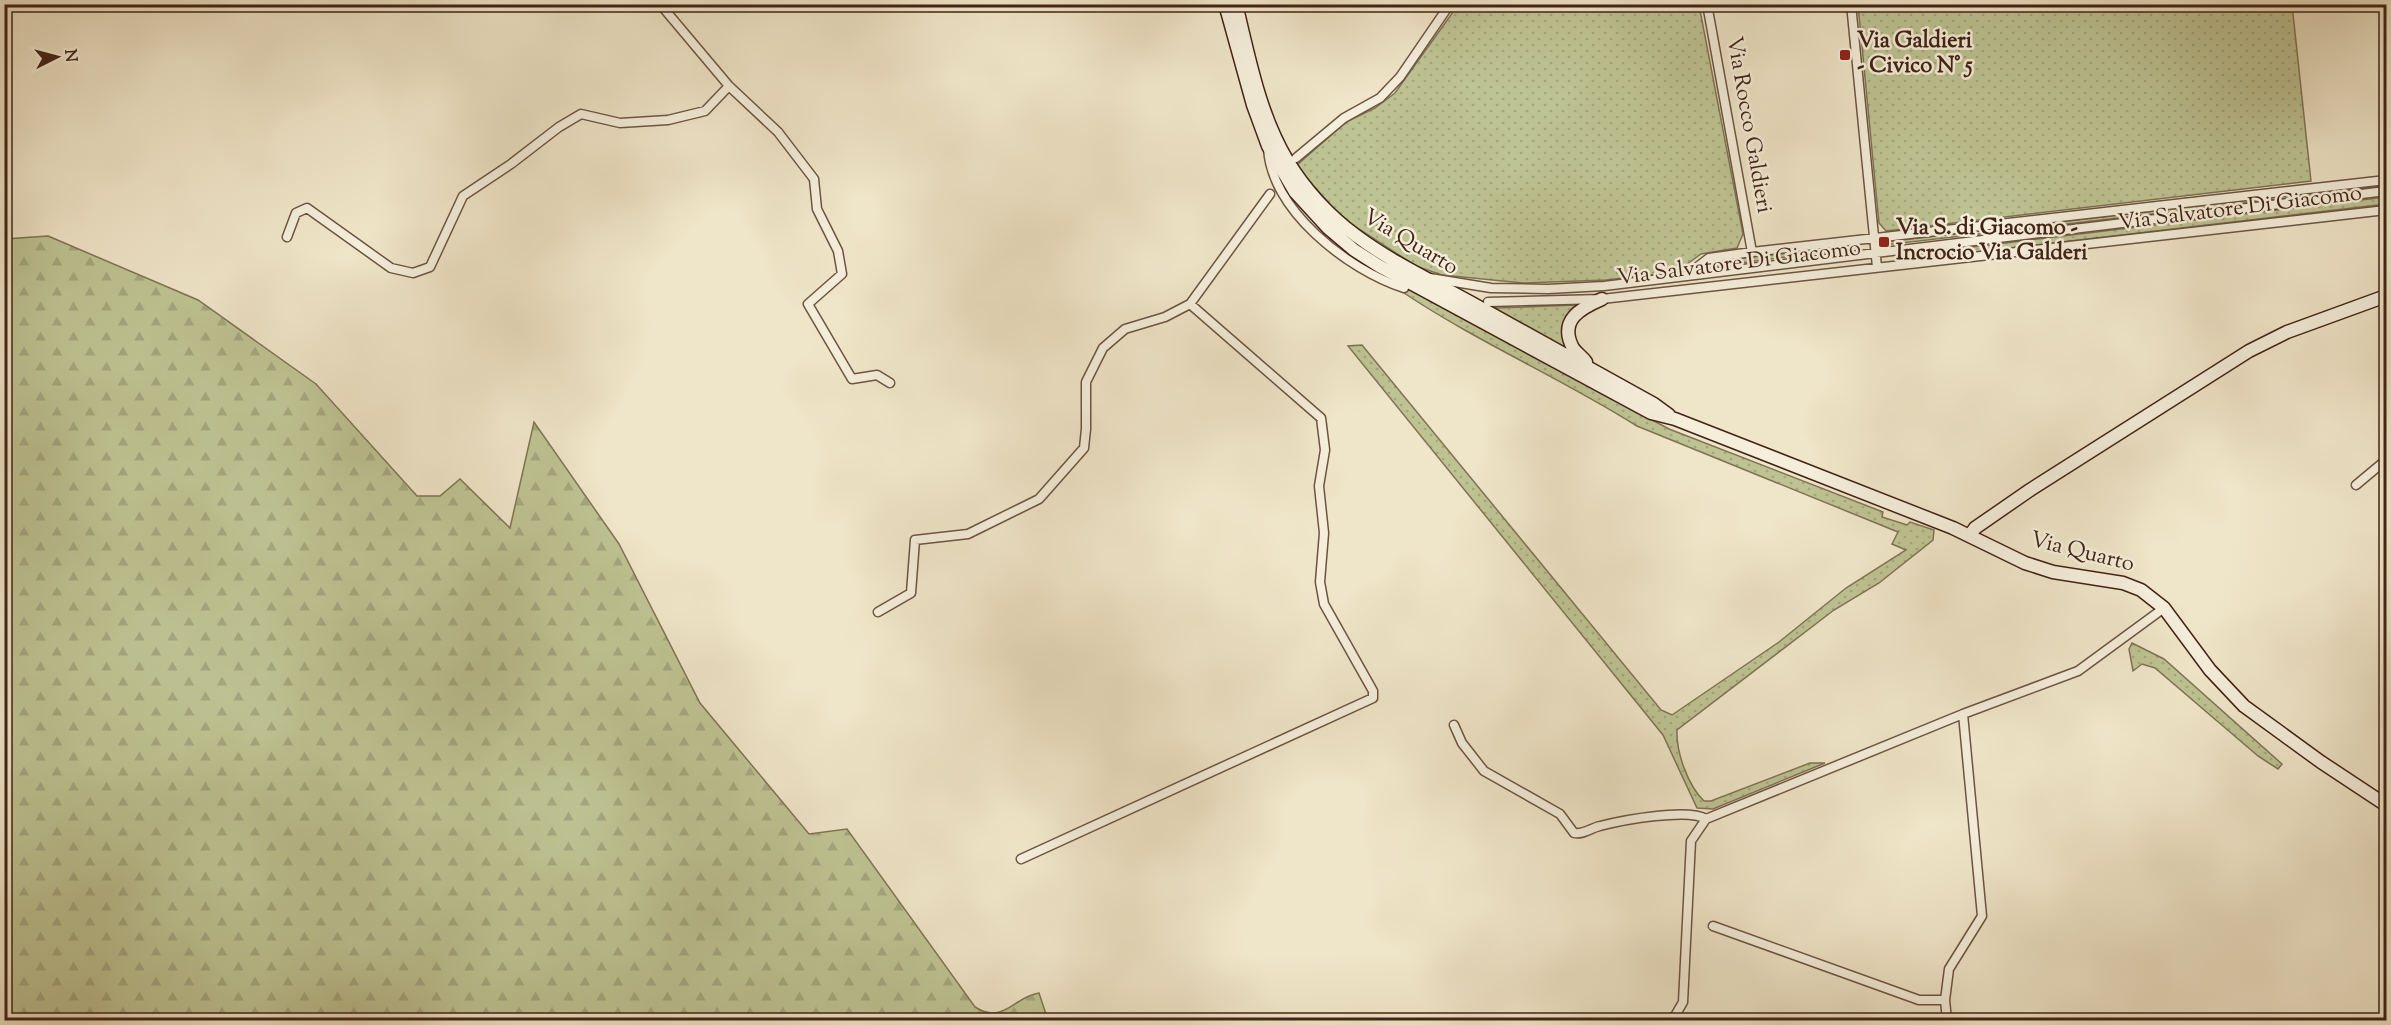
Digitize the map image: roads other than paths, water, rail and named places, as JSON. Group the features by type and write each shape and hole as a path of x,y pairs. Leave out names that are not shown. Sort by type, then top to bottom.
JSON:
{"street":[{"path":"660,4 729,86 778,132 814,179 817,209 838,251 842,274 808,304 852,379 877,375 890,383"},
{"name":"Via Quarto","path":"1225,4 1256,115 1280,170 1312,212 1364,256 1651,413 1675,419 1970,535 2011,557 2053,572 2132,586 2164,608 2210,670 2244,706 2312,756 2386,805"},
{"name":"Via Quarto","path":"1236,4 1260,97 1277,141 1295,172 1319,203 1350,232 1383,256 1654,404 1675,419"},
{"path":"1296,158 1344,118 1380,98 1400,77 1450,4"},
{"name":"Via Rocco Galdieri","path":"1707,4 1752,252"},
{"path":"1851,4 1877,267"},
{"path":"287,237 296,213 307,208 391,268 413,273 430,267 463,196 580,114 620,123 668,120 705,111 729,86"},
{"path":"1268,146 1268,163 1278,186 1302,220 1336,251 1362,269 1404,288"},
{"name":"Via Salvatore Di Giacomo","path":"1687,275 1709,258 1752,252 2386,180"},
{"name":"Via Salvatore Di Giacomo","path":"1426,278 1491,288 1548,289 1687,275 2386,191"},
{"path":"878,612 911,593 915,540 968,534 1039,499 1047,491 1083,447 1086,429 1086,382 1103,348 1125,329 1165,317 1190,304 1270,194"},
{"name":"Via Salvatore Di Giacomo","path":"1488,302 1602,298 2386,210"},
{"path":"1970,535 1975,528 2030,490 2248,351 2287,332 2386,296"},
{"path":"1589,368 1573,348 1570,326 1583,306 1602,298"},
{"path":"1021,859 1373,698 1373,691 1324,604 1320,582 1324,533 1319,486 1325,450 1321,418 1190,304"},
{"path":"2356,485 2386,460"},
{"path":"1666,1020 1675,1016 1683,1002 1691,841 1706,819 1963,714 2078,671 2164,608"},
{"path":"1947,1020 1945,1000 1949,969 1982,916 1963,714"},
{"path":"1454,726 1462,743 1484,771 1560,814 1574,833 1600,826 1666,816 1699,814 1706,819"},
{"path":"1713,926 1919,1000 1945,1000"}],"place":[{"name":"Via Galdieri - Civico N° 5","path":"1845,55"},
{"name":"Via S. di Giacomo - Incrocio Via Galderi","path":"1884,242"}]}
